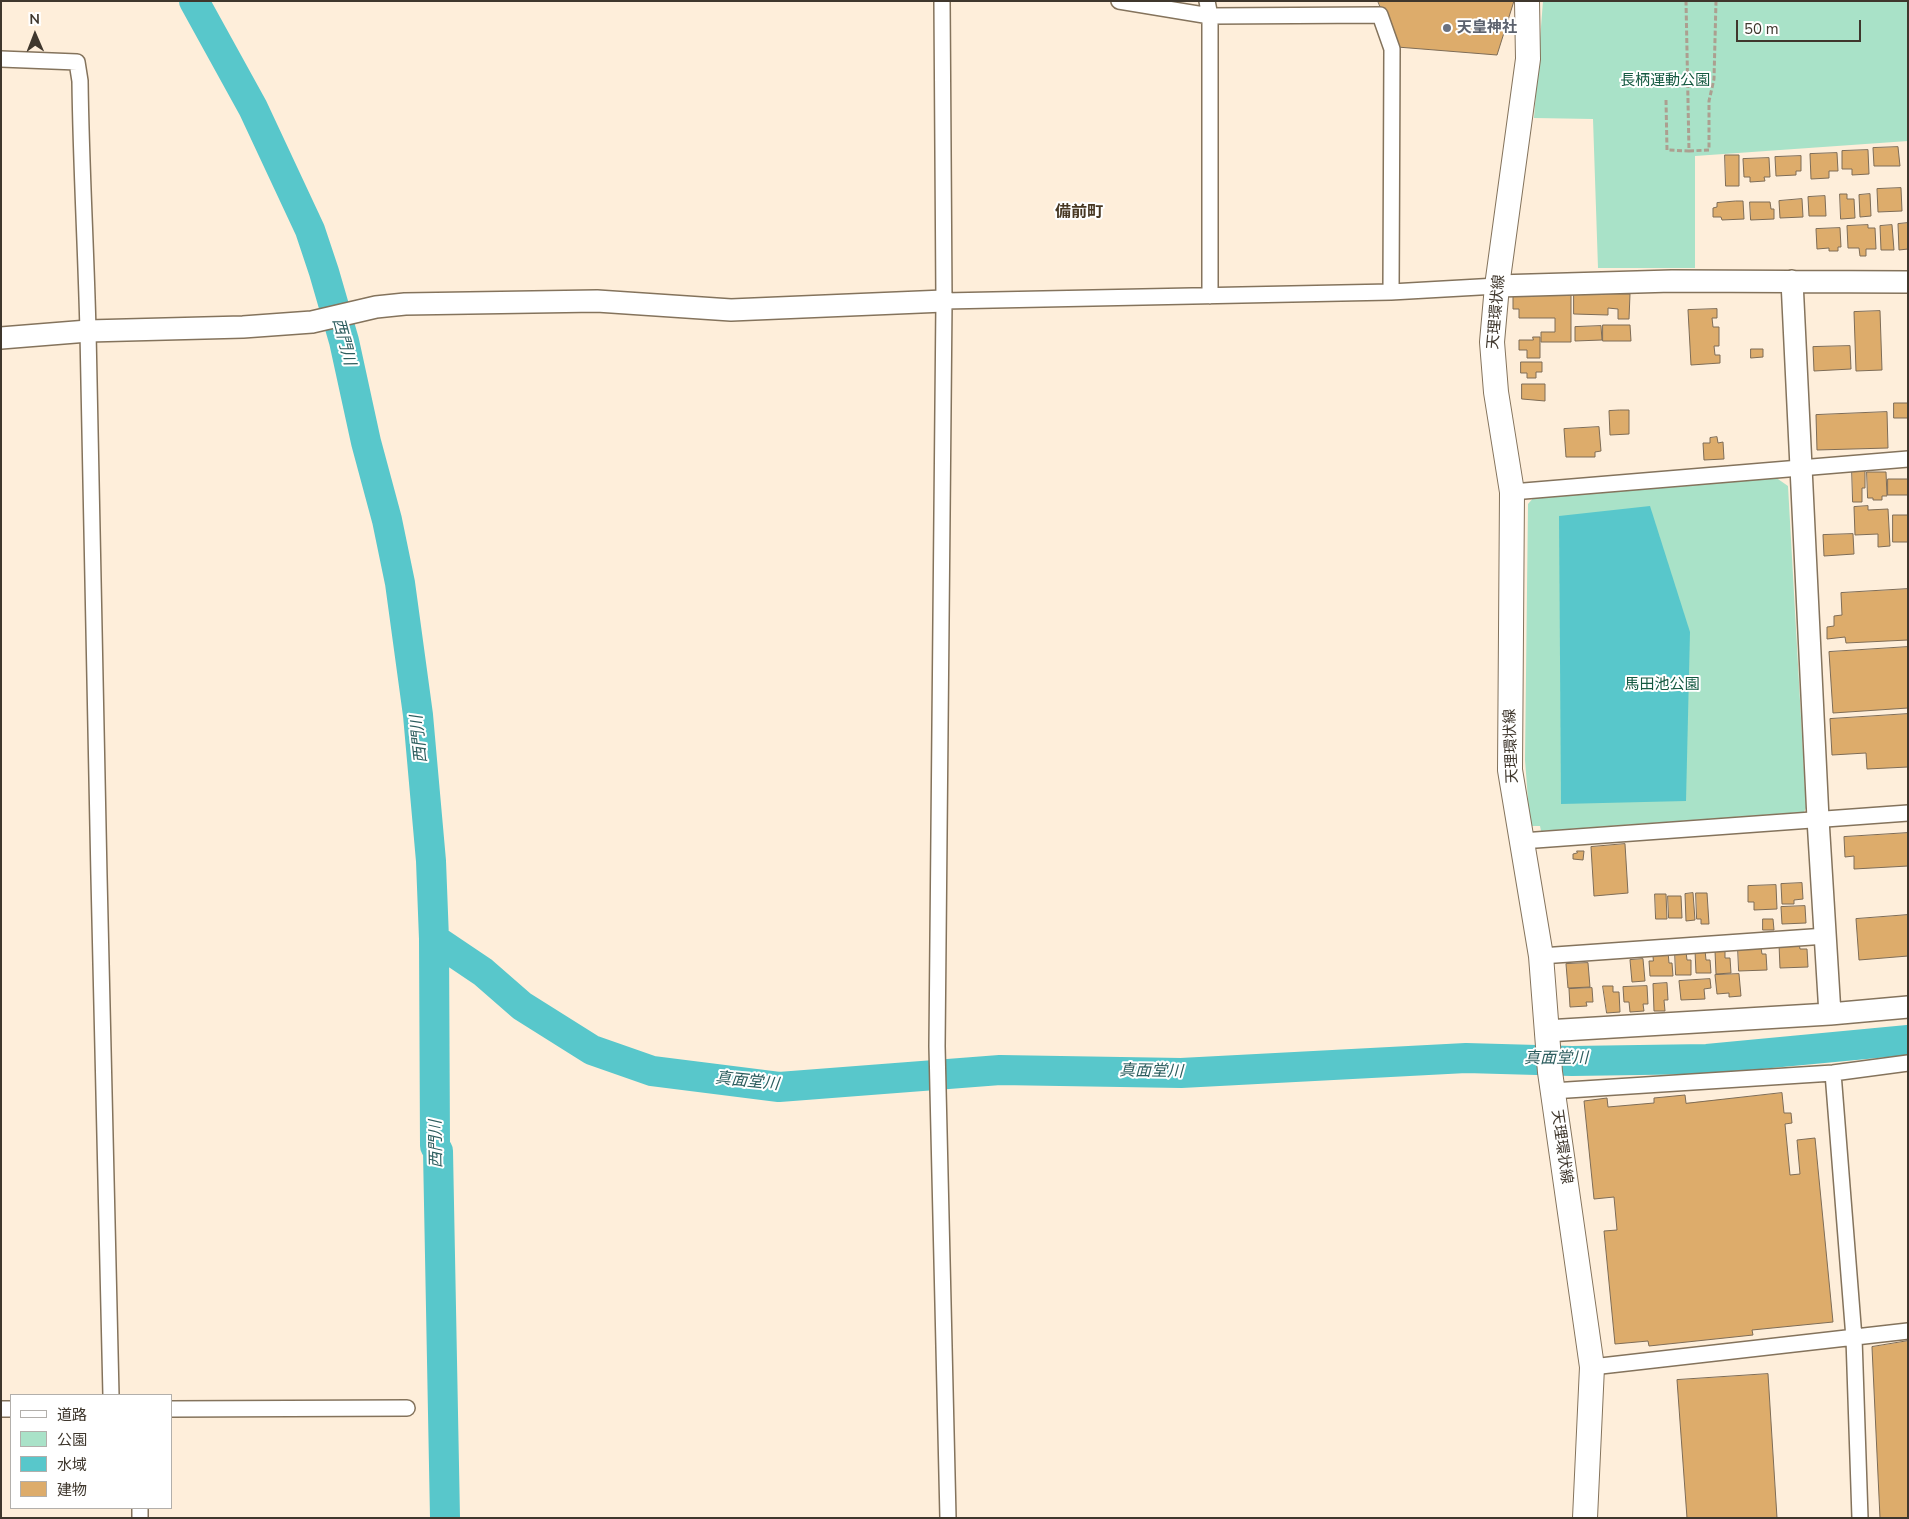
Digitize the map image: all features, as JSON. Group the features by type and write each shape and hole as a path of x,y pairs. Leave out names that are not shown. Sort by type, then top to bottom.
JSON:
{"main road":[{"name":"天理環状線","path":"1527,1 1528,59 1497,286 1492,342 1496,392 1512,492 1510,770 1541,956 1551,1081 1592,1367 1586,1518"}],"street":[{"path":"942,1 944,301 937,1046 948,1518"},
{"path":"1119,1 1210,16 1380,15 1392,49 1390,292"},
{"path":"1207,1 1210,16 1210,296"},
{"path":"1,59 77,62 80,81 88,331 102,982 103,1138 110,1394"},
{"path":"1792,281 1818,819 1830,1014"},
{"path":"1,338 88,331 243,327 312,322 376,307 405,304 597,301 731,310 944,301 1390,292 1497,286 1672,282 1908,282"},
{"path":"1512,492 1908,459"},
{"path":"1522,841 1908,812"},
{"path":"1541,956 1826,936"},
{"path":"1547,1036 1908,1007"},
{"path":"1551,1081 1832,1073 1908,1063"},
{"path":"1832,1073 1854,1338 1860,1518"},
{"path":"1592,1367 1908,1331"},
{"path":"172,1409 407,1408"}],"path":[{"path":"1686,1 1689,150"},
{"path":"1666,100 1667,150 1709,150 1709,101 1714,79 1716,1"}],"green space":[{"name":"長柄運動公園","path":"1543,1 1908,1 1908,141 1695,156 1695,268 1598,268 1593,119 1534,118"},
{"name":"馬田池公園","path":"1775,477 1788,486 1806,808 1804,812 1541,831 1540,826 1530,826 1525,760 1528,504 1535,496"}],"water":[{"path":"1650,506 1690,632 1686,801 1561,804 1559,516"}],"building":[{"name":"天皇神社","path":"1378,1 1514,1 1497,55 1397,47"},
{"path":"1898,147 1900,166 1874,166 1873,148"},
{"path":"1868,150 1869,174 1852,175 1852,169 1842,169 1842,151"},
{"path":"1837,153 1838,171 1829,171 1829,178 1811,179 1810,154"},
{"path":"1725,155 1739,155 1739,186 1726,186"},
{"path":"1801,156 1801,171 1796,171 1796,175 1776,176 1775,157"},
{"path":"1769,158 1770,177 1764,177 1765,181 1750,182 1750,177 1744,177 1743,159"},
{"path":"1901,188 1902,211 1878,212 1877,189"},
{"path":"1840,194 1847,194 1847,199 1854,199 1855,218 1841,219"},
{"path":"1870,194 1871,216 1860,217 1859,195"},
{"path":"1825,196 1826,216 1809,216 1808,197"},
{"path":"1802,199 1803,217 1780,218 1779,201"},
{"path":"1743,201 1744,219 1722,220 1721,217 1713,217 1713,208 1717,207 1717,203"},
{"path":"1750,202 1770,202 1771,209 1774,209 1774,219 1751,220"},
{"path":"1908,223 1908,249 1899,250 1898,224"},
{"path":"1868,225 1868,228 1875,228 1876,249 1866,249 1866,256 1860,256 1859,248 1848,248 1847,226"},
{"path":"1892,225 1894,250 1881,250 1880,226"},
{"path":"1840,228 1841,247 1838,247 1838,251 1829,251 1829,248 1817,249 1816,229"},
{"path":"1571,293 1571,342 1541,342 1541,332 1555,332 1555,318 1519,318 1519,309 1513,309 1513,295"},
{"path":"1574,293 1630,294 1629,319 1618,319 1618,309 1608,308 1608,315 1574,314"},
{"path":"1717,309 1717,318 1712,318 1713,327 1719,327 1719,346 1714,346 1715,355 1720,355 1720,363 1691,365 1688,310"},
{"path":"1880,311 1882,370 1856,371 1854,312"},
{"path":"1603,325 1630,325 1631,341 1603,341"},
{"path":"1601,326 1602,340 1575,341 1575,327"},
{"path":"1533,337 1540,337 1540,358 1527,358 1527,350 1519,350 1519,340 1533,340"},
{"path":"1850,346 1851,369 1814,371 1813,347"},
{"path":"1751,349 1763,349 1763,357 1751,358"},
{"path":"1521,362 1542,362 1542,372 1536,372 1536,378 1527,378 1527,373 1521,373"},
{"path":"1522,384 1545,384 1545,401 1522,399"},
{"path":"1894,403 1908,403 1908,418 1894,418"},
{"path":"1629,410 1629,434 1610,435 1609,411"},
{"path":"1887,412 1888,448 1817,450 1816,415"},
{"path":"1599,427 1601,451 1595,452 1595,457 1566,457 1564,429"},
{"path":"1717,437 1718,443 1723,442 1724,459 1704,460 1703,443 1710,443 1710,438"},
{"path":"1852,469 1865,469 1865,488 1862,488 1862,502 1853,502"},
{"path":"1867,472 1886,472 1887,496 1882,496 1882,500 1868,498"},
{"path":"1888,479 1908,479 1908,495 1888,495"},
{"path":"1868,506 1868,510 1888,509 1890,546 1878,547 1878,534 1855,535 1854,507"},
{"path":"1893,515 1908,515 1908,542 1893,542"},
{"path":"1853,534 1854,554 1824,556 1823,535"},
{"path":"1908,589 1908,640 1846,643 1845,637 1827,639 1827,627 1834,626 1834,616 1842,615 1841,593"},
{"path":"1908,647 1908,708 1833,713 1829,652"},
{"path":"1908,714 1908,767 1867,769 1866,753 1832,755 1830,719"},
{"path":"1908,833 1908,866 1854,869 1854,856 1845,857 1844,837"},
{"path":"1625,844 1628,893 1594,896 1591,847"},
{"path":"1577,851 1584,851 1583,860 1573,859 1573,854 1577,853"},
{"path":"1802,883 1803,899 1794,900 1794,904 1782,904 1781,884"},
{"path":"1776,885 1777,909 1754,910 1754,902 1748,902 1748,886"},
{"path":"1693,893 1695,920 1686,921 1685,894"},
{"path":"1696,893 1707,893 1709,924 1701,924 1701,919 1697,919"},
{"path":"1655,894 1666,894 1667,919 1656,919"},
{"path":"1668,896 1681,896 1682,918 1669,918"},
{"path":"1805,906 1806,923 1782,924 1781,907"},
{"path":"1908,915 1908,956 1859,960 1856,919"},
{"path":"1763,919 1773,919 1774,930 1763,930"},
{"path":"1799,943 1800,949 1807,949 1808,967 1780,968 1779,944"},
{"path":"1738,948 1761,948 1762,954 1766,954 1767,970 1739,971"},
{"path":"1705,950 1706,960 1710,960 1711,973 1696,973 1695,951"},
{"path":"1725,950 1725,958 1730,958 1731,973 1716,974 1715,951"},
{"path":"1653,952 1668,952 1669,963 1672,963 1673,976 1650,976 1649,961 1653,961"},
{"path":"1675,952 1686,952 1687,960 1691,960 1691,975 1676,975"},
{"path":"1643,959 1645,981 1632,982 1630,960"},
{"path":"1588,963 1590,987 1568,988 1566,964"},
{"path":"1739,974 1741,996 1729,997 1729,993 1717,994 1715,975"},
{"path":"1710,979 1711,988 1704,989 1705,999 1681,1000 1679,981"},
{"path":"1667,983 1668,1000 1664,1000 1665,1011 1654,1011 1653,984"},
{"path":"1603,986 1613,986 1613,992 1619,992 1620,1012 1607,1013"},
{"path":"1647,986 1648,1004 1643,1004 1644,1011 1630,1012 1629,1002 1624,1002 1623,987"},
{"path":"1592,988 1593,1002 1586,1002 1587,1006 1570,1007 1569,989"},
{"path":"1782,1093 1784,1113 1791,1113 1792,1123 1785,1124 1790,1175 1800,1174 1797,1140 1815,1138 1833,1322 1752,1330 1753,1335 1649,1346 1648,1341 1615,1344 1604,1231 1617,1230 1614,1197 1594,1199 1584,1101 1607,1098 1608,1107 1654,1103 1654,1098 1685,1095 1686,1103"},
{"path":"1908,1341 1908,1518 1880,1518 1872,1347"},
{"path":"1768,1374 1777,1518 1687,1518 1677,1380"}],"waterway":[{"name":"西門川","path":"194,1 253,108 310,230 344,341 366,442 387,520 400,583 418,715 431,861 434,939 435,1146 438,1151 445,1518"},
{"name":"真面堂川","path":"434,939 483,972 522,1006 592,1050 652,1071 779,1087 1000,1070 1181,1073 1466,1058 1572,1061 1707,1059 1908,1040"}],"place":[{"name":"天皇神社","path":"1447,28"}],"district":[{"name":"備前町","path":"1079,213"}]}
